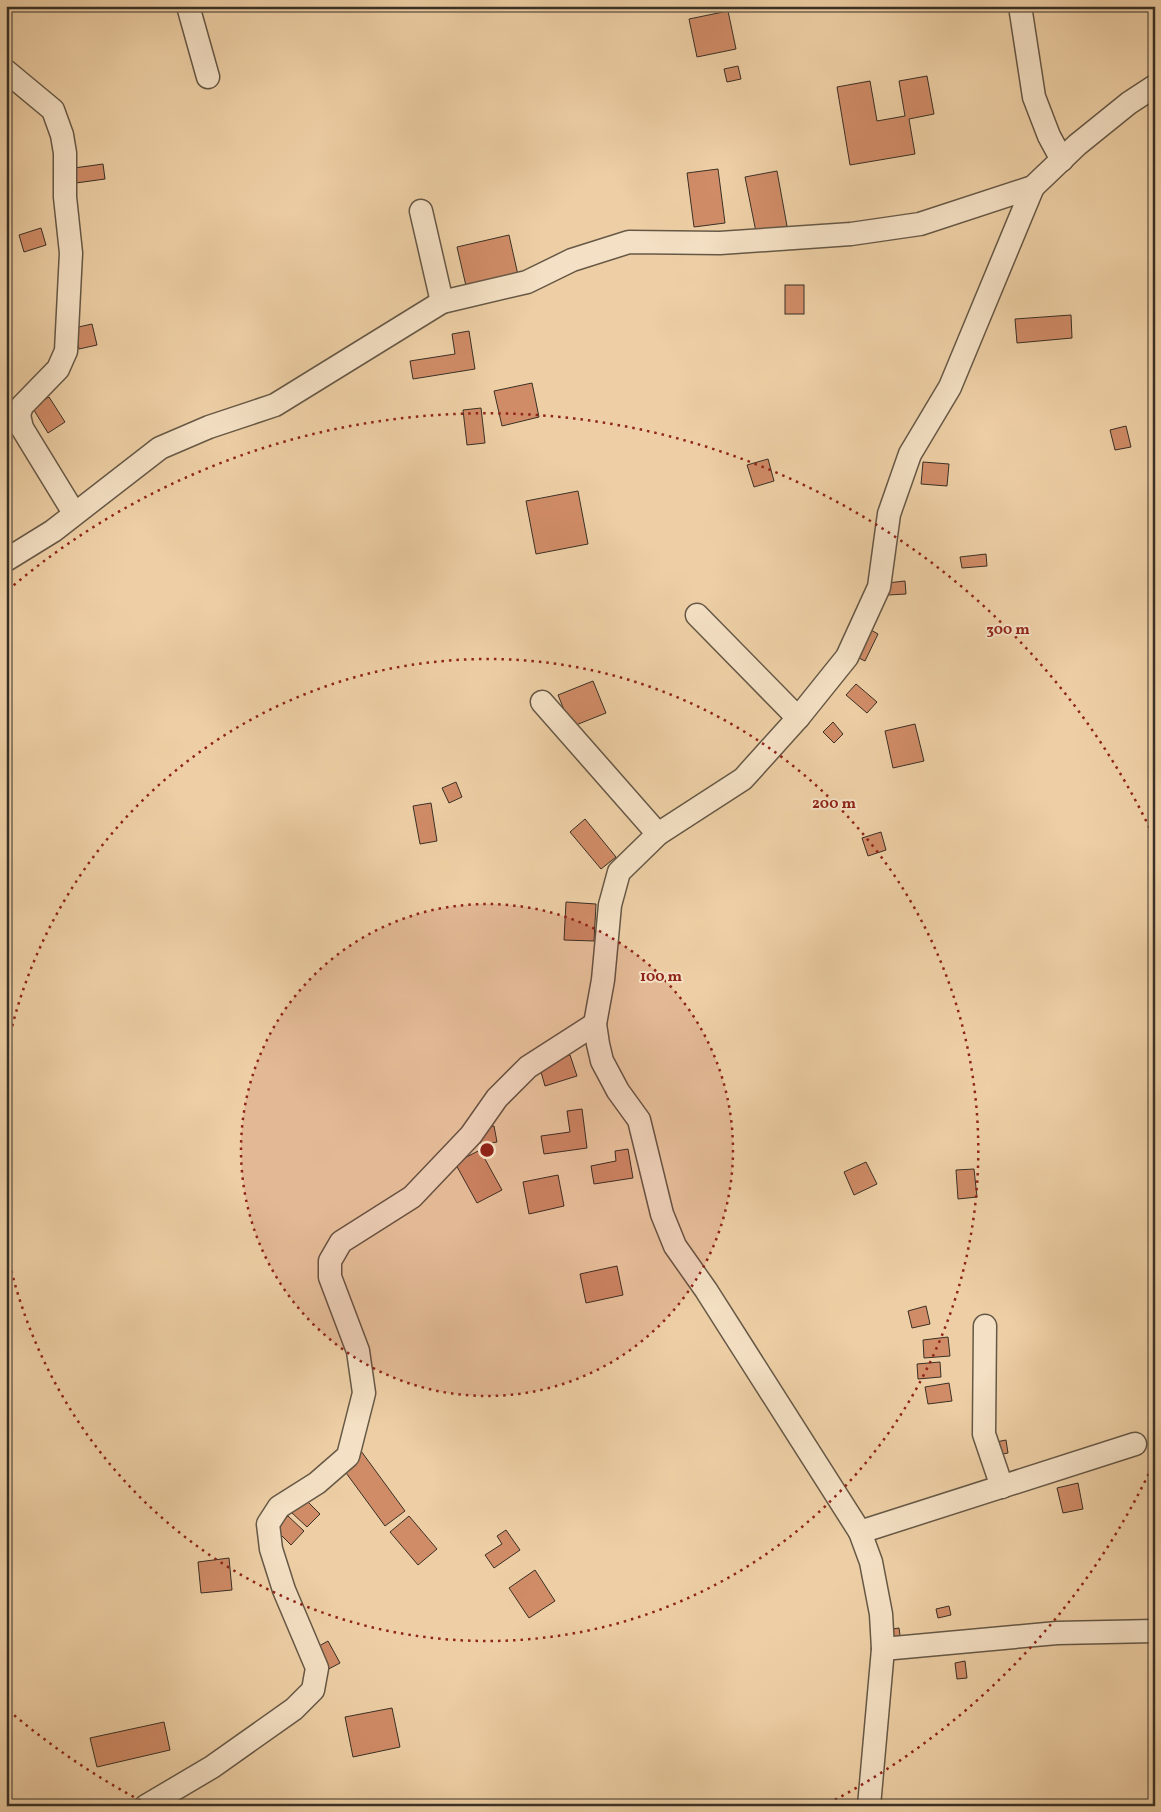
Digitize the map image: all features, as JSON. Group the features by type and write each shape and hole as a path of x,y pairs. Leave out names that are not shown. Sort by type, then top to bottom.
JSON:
{"street":[{"path":"188,6 208,78"},
{"path":"1020,6 1034,97 1049,136 1062,160"},
{"path":"6,71 53,110 62,135 65,153 65,197 71,253 66,350 58,369 22,406 19,415 22,428 74,513"},
{"path":"869,1806 883,1649 881,1614 871,1562 860,1532 706,1290 675,1246 662,1214 639,1120 618,1091 602,1061 596,1024 603,980 610,905 619,872 658,834 744,779 798,718 847,658 879,587 889,514 910,454 950,387 1033,187 1129,103 1155,86"},
{"path":"6,560 53,531 160,448 209,427 275,404 442,302 527,282 572,260 629,242 720,243 851,234 920,224 1033,187"},
{"path":"421,211 442,302"},
{"path":"698,615 798,718"},
{"path":"542,702 658,834"},
{"path":"146,1806 212,1767 294,1709 313,1690 317,1668 284,1590 270,1549 268,1524 279,1506 317,1482 348,1456 364,1393 358,1351 330,1276 330,1261 341,1242 412,1198 470,1135 497,1098 528,1067 596,1024"},
{"path":"985,1326 984,1434 1002,1487"},
{"path":"860,1532 1135,1444"},
{"path":"883,1649 1057,1633 1155,1630"}],"building":[{"path":"728,11 736,49 697,57 689,19"},
{"path":"738,66 741,79 727,82 724,69"},
{"path":"927,76 934,114 909,119 915,154 850,165 837,87 870,81 877,121 905,116 899,81"},
{"path":"103,164 105,179 76,183 74,168"},
{"path":"718,169 725,223 694,227 687,173"},
{"path":"777,171 787,226 756,232 745,177"},
{"path":"41,228 46,245 24,252 19,235"},
{"path":"509,235 518,275 466,286 457,247"},
{"path":"785,285 804,285 804,314 785,314"},
{"path":"1071,315 1072,338 1017,343 1015,319"},
{"path":"92,324 97,345 79,349 74,328"},
{"path":"469,331 475,369 413,379 410,361 455,354 452,334"},
{"path":"532,383 539,417 502,426 494,391"},
{"path":"49,397 65,422 48,433 32,407"},
{"path":"481,408 485,443 467,445 463,410"},
{"path":"1126,426 1131,447 1115,450 1110,430"},
{"path":"768,459 774,481 754,487 747,465"},
{"path":"923,462 949,464 947,486 921,484"},
{"path":"578,491 588,544 536,554 526,501"},
{"path":"986,554 987,566 962,568 960,557"},
{"path":"905,581 906,594 888,595 887,583"},
{"path":"871,630 878,634 865,661 857,657"},
{"path":"593,681 606,713 571,727 558,695"},
{"path":"856,684 877,702 867,713 846,695"},
{"path":"833,722 843,734 834,743 823,732"},
{"path":"915,724 924,761 893,768 885,731"},
{"path":"456,782 462,797 449,803 442,788"},
{"path":"431,803 437,841 420,844 413,806"},
{"path":"585,819 616,857 601,869 570,832"},
{"path":"881,832 886,850 868,856 862,838"},
{"path":"566,902 596,904 594,941 564,940"},
{"path":"570,1055 577,1076 545,1086 539,1065"},
{"path":"582,1109 587,1148 544,1154 541,1136 570,1132 567,1111"},
{"path":"494,1126 497,1142 481,1145 478,1129"},
{"path":"628,1149 633,1178 594,1184 591,1166 616,1161 615,1151"},
{"path":"480,1150 502,1190 477,1203 455,1163"},
{"path":"866,1162 877,1184 854,1195 844,1172"},
{"path":"974,1169 977,1197 958,1199 956,1170"},
{"path":"558,1175 564,1206 529,1214 523,1182"},
{"path":"617,1266 623,1295 586,1303 580,1274"},
{"path":"926,1306 930,1324 912,1328 908,1311"},
{"path":"948,1337 950,1356 924,1358 923,1340"},
{"path":"940,1362 941,1377 918,1379 917,1364"},
{"path":"949,1383 952,1401 928,1404 925,1387"},
{"path":"1006,1440 1008,1453 993,1456 991,1443"},
{"path":"361,1451 405,1511 385,1526 341,1466"},
{"path":"1078,1483 1083,1509 1063,1513 1057,1488"},
{"path":"304,1498 320,1514 307,1527 291,1512"},
{"path":"288,1516 304,1531 291,1545 275,1529"},
{"path":"409,1516 437,1549 418,1565 390,1532"},
{"path":"506,1530 520,1550 494,1568 485,1555 502,1544 497,1536"},
{"path":"229,1558 232,1590 201,1593 198,1562"},
{"path":"535,1570 555,1601 529,1618 509,1588"},
{"path":"949,1606 951,1615 938,1618 936,1609"},
{"path":"899,1628 901,1642 889,1644 886,1630"},
{"path":"328,1641 340,1663 323,1672 312,1650"},
{"path":"965,1661 967,1678 957,1679 955,1663"},
{"path":"392,1708 400,1747 353,1757 345,1717"},
{"path":"164,1722 170,1750 97,1767 90,1738"}]}
